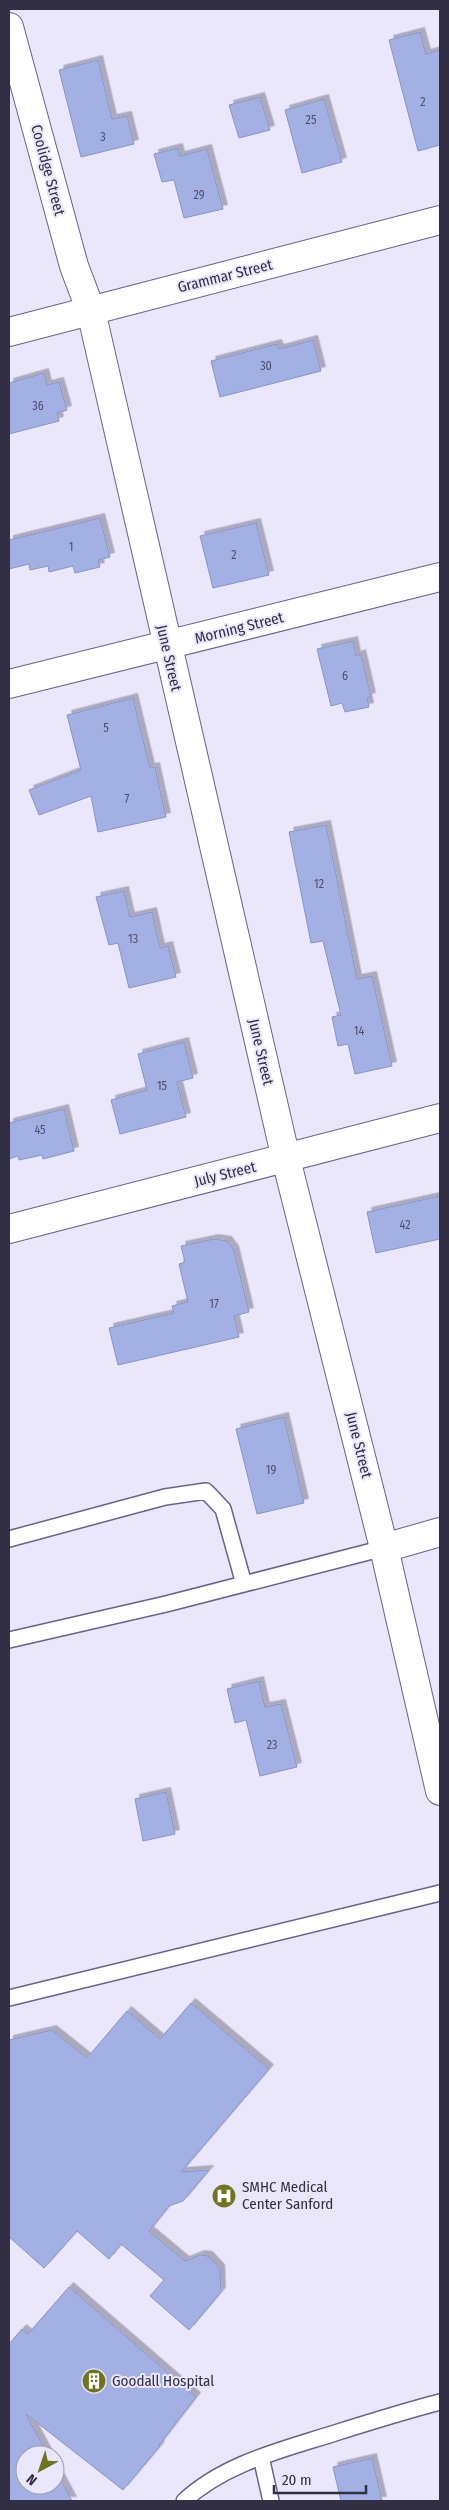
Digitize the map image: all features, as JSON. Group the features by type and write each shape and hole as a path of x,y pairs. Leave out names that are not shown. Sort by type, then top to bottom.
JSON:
{"street":[{"name":"Coolidge Street","path":"9,27 74,266 91,311"},
{"name":"Grammar Street","path":"9,332 440,220"},
{"name":"June Street","path":"91,311 166,646 286,1158 384,1548 440,1791"},
{"name":"Morning Street","path":"9,684 440,577"},
{"name":"July Street","path":"9,1229 440,1118"},
{"path":"384,1548 440,1532"}],"lane":[{"path":"9,1539 165,1497 206,1491 223,1509 244,1584"},
{"path":"9,1640 244,1584 384,1548"},
{"path":"9,1998 440,1893"},
{"path":"184,2501 200,2486 220,2474 261,2457 440,2402"},
{"path":"261,2457 271,2501"}],"building":[{"path":"420,32 426,54 440,50 440,145 418,151 389,40"},
{"path":"98,60 112,119 127,116 134,144 81,157 59,70"},
{"path":"260,97 270,130 239,138 229,105"},
{"path":"324,99 342,162 302,173 285,110"},
{"path":"178,148 180,156 207,149 223,209 184,218 174,180 162,182 154,154"},
{"path":"313,340 321,371 220,397 211,361 277,344 279,349"},
{"path":"44,373 47,385 59,382 67,410 57,413 59,421 9,434 9,383"},
{"path":"100,518 110,557 98,560 100,567 75,573 73,566 49,572 48,566 30,570 29,564 9,569 9,540"},
{"path":"256,523 269,575 213,588 200,536"},
{"path":"353,641 356,656 361,654 371,697 367,698 369,707 345,712 342,703 331,706 317,649"},
{"path":"133,698 150,768 155,767 166,817 98,832 91,796 39,815 29,790 81,770 67,715"},
{"path":"326,825 357,979 372,976 392,1066 355,1074 348,1044 338,1046 332,1017 341,1015 323,941 311,943 289,832"},
{"path":"124,891 130,917 152,912 160,948 168,946 176,977 129,988 118,943 109,945 96,897"},
{"path":"184,1042 193,1078 177,1082 186,1117 120,1134 111,1100 147,1090 138,1054"},
{"path":"64,1109 74,1151 43,1159 42,1155 19,1160 18,1156 9,1159 9,1123"},
{"path":"440,1196 440,1239 376,1253 367,1212"},
{"path":"214,1239 227,1241 234,1250 249,1312 234,1316 239,1337 118,1365 109,1328 174,1313 172,1306 188,1302 179,1264 185,1262 181,1246"},
{"path":"284,1417 304,1503 257,1514 236,1429"},
{"path":"259,1681 265,1707 281,1704 297,1767 260,1776 246,1720 235,1723 227,1689"},
{"path":"166,1792 175,1834 143,1841 135,1799"},
{"path":"191,2003 269,2069 181,2172 209,2170 183,2201 169,2206 149,2231 185,2261 200,2255 208,2256 220,2269 221,2292 189,2330 150,2296 164,2280 121,2244 109,2259 77,2231 44,2268 9,2237 9,2040 52,2030 87,2058 127,2011 160,2039"},
{"name":"Goodall Hospital","path":"69,2287 196,2397 160,2446 123,2490 26,2414 43,2445 15,2445 15,2495 65,2495 65,2488 72,2501 9,2501 9,2344 22,2329 28,2334"},
{"path":"372,2458 382,2501 341,2501 333,2467"}],"place":[{"name":"SMHC Medical Center Sanford","path":"224,2196"},
{"name":"Goodall Hospital","path":"94,2381"}]}
